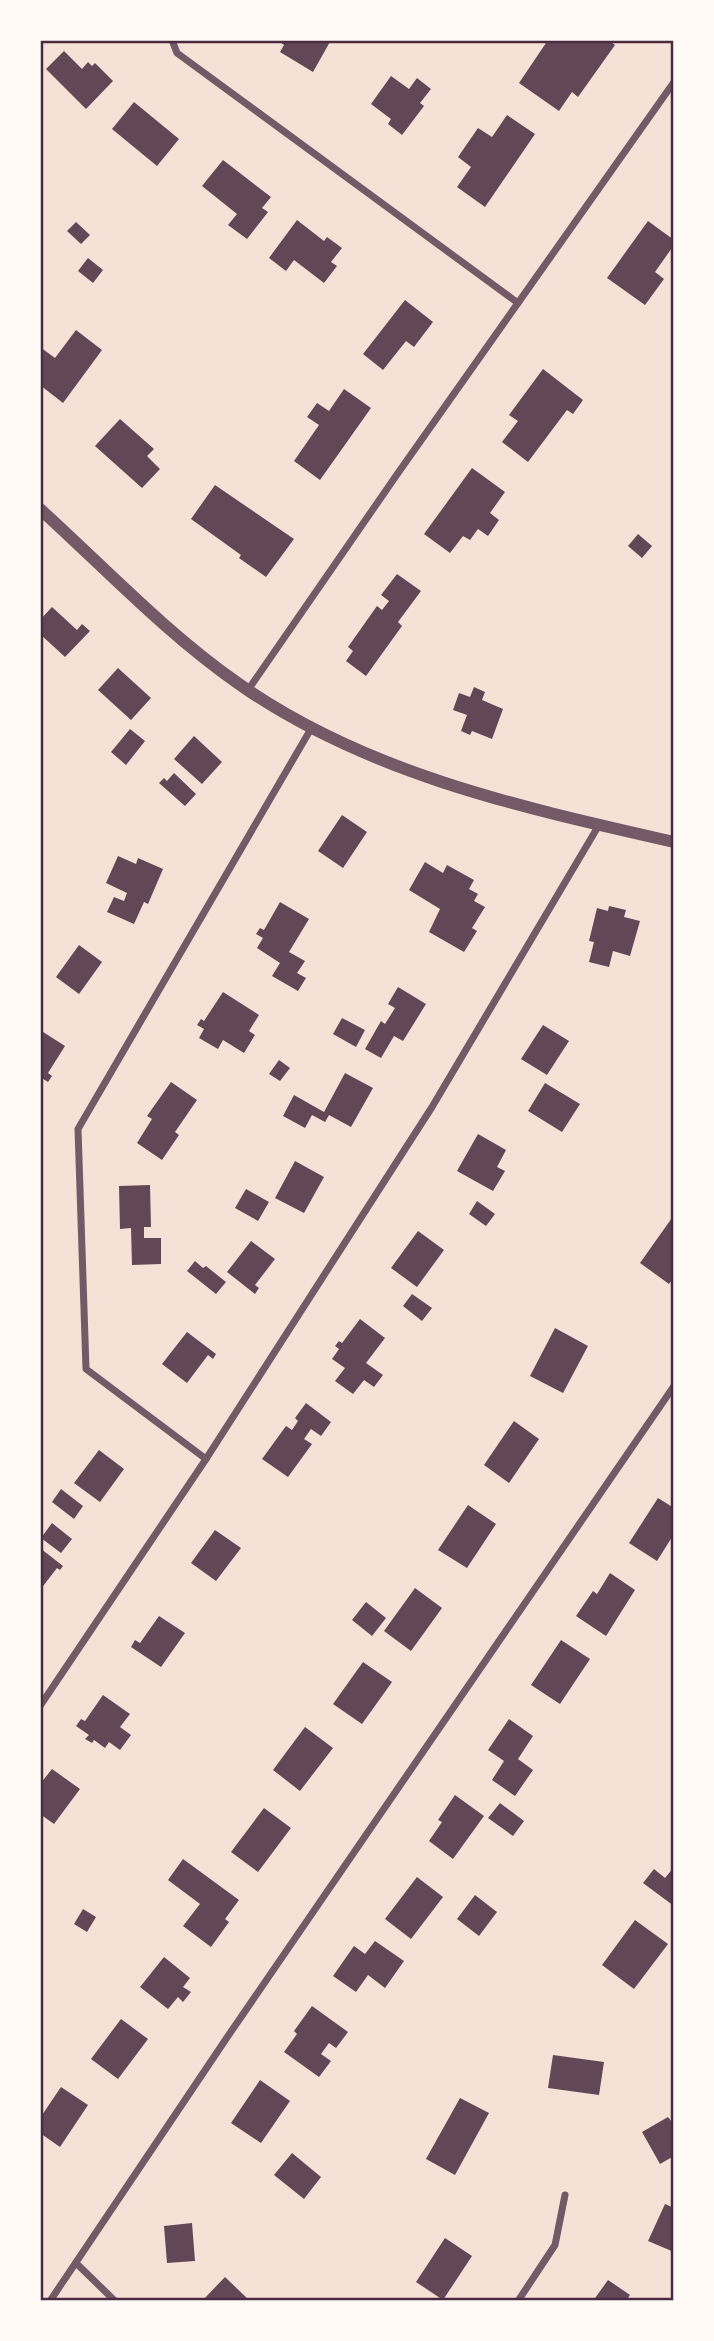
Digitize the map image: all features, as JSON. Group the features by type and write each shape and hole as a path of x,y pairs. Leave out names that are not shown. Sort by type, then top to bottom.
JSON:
{"street":[{"path":"172,40 177,53 519,303"},
{"path":"248,690 674,82"},
{"path":"40,509 177,635 248,690 312,727 361,752 418,774 521,805 674,842"},
{"path":"206,1459 86,1369 78,1129 312,727"},
{"path":"40,1706 206,1459 432,1107 599,825"},
{"path":"50,2301 228,2036 674,1387"},
{"path":"518,2301 555,2245 565,2195"},
{"path":"76,2263 115,2301"}],"building":[{"path":"277,40 331,40 313,72 280,52 284,45"},
{"path":"548,40 608,40 615,45 578,97 572,92 559,111 519,83"},
{"path":"64,51 82,69 88,62 92,66 95,63 113,81 86,109 46,69"},
{"path":"391,76 409,89 417,78 431,89 420,103 424,106 402,135 388,124 391,119 371,104"},
{"path":"134,102 179,139 157,166 112,129"},
{"path":"507,115 535,134 485,207 457,187 471,167 458,157 478,128 492,137"},
{"path":"223,160 271,197 262,208 268,212 247,239 228,225 237,214 202,186"},
{"path":"297,220 324,241 327,237 342,248 331,262 337,266 324,283 294,260 286,271 269,258"},
{"path":"648,221 674,240 674,245 655,272 664,279 645,305 607,278"},
{"path":"76,222 90,235 81,244 67,231"},
{"path":"88,258 103,270 93,283 78,271"},
{"path":"405,300 433,322 414,347 406,341 383,370 363,354"},
{"path":"76,330 102,350 63,403 40,385 40,347 55,358"},
{"path":"543,369 583,400 573,414 567,410 528,462 502,442 518,421 509,415"},
{"path":"344,389 371,408 320,480 294,461 319,425 307,417 317,403 329,411"},
{"path":"120,419 154,449 147,456 160,469 142,488 95,446"},
{"path":"472,468 505,492 490,513 499,520 488,536 478,529 470,540 463,536 450,553 424,534"},
{"path":"215,485 294,539 266,577 239,558 241,555 191,519"},
{"path":"638,534 652,546 642,558 628,546"},
{"path":"397,574 421,591 398,622 402,626 366,676 346,661 353,651 348,647 377,606 382,610 389,601 381,595"},
{"path":"52,607 77,630 82,624 90,631 65,657 40,634 40,620"},
{"path":"118,668 151,698 131,720 98,690"},
{"path":"474,687 485,692 482,700 503,709 492,739 472,731 470,735 461,731 467,715 453,710 459,693 470,697"},
{"path":"130,729 145,741 126,765 111,752"},
{"path":"194,736 222,762 202,784 174,759"},
{"path":"174,773 196,794 185,806 159,783 164,778 167,781"},
{"path":"342,815 367,832 343,868 318,851"},
{"path":"118,856 136,864 138,858 163,869 148,904 144,902 134,924 107,912 114,897 124,901 127,893 106,883"},
{"path":"425,862 443,873 447,865 474,880 469,889 478,894 474,901 485,907 472,928 477,931 464,952 429,932 440,909 409,890"},
{"path":"280,902 309,919 289,952 305,961 297,973 306,978 298,991 272,976 280,963 257,948 263,938 256,934 260,928 264,930"},
{"path":"609,906 626,910 624,917 640,921 630,956 613,951 609,967 589,962 594,942 589,941 597,908 608,911"},
{"path":"79,945 102,962 79,994 56,977"},
{"path":"398,987 426,1004 403,1041 394,1036 381,1058 365,1049 381,1021 385,1024 395,1008 388,1004"},
{"path":"223,992 259,1015 249,1031 255,1035 244,1053 223,1040 218,1049 199,1038 204,1029 197,1025 201,1019 204,1021"},
{"path":"342,1018 365,1030 356,1047 333,1034"},
{"path":"543,1025 569,1041 547,1075 521,1059"},
{"path":"40,1030 65,1046 48,1073 52,1076 48,1082 40,1077"},
{"path":"279,1060 290,1068 280,1081 269,1074"},
{"path":"345,1073 373,1088 351,1127 329,1115 325,1122 312,1115 305,1128 283,1116 294,1095 324,1112"},
{"path":"171,1082 197,1100 175,1132 179,1135 162,1160 137,1143 152,1119 147,1116"},
{"path":"545,1083 580,1104 562,1132 528,1111"},
{"path":"478,1134 506,1150 497,1167 505,1171 493,1191 457,1171"},
{"path":"295,1161 324,1177 304,1213 275,1198"},
{"path":"150,1185 151,1227 144,1227 144,1238 161,1238 161,1264 132,1265 131,1228 120,1229 119,1186"},
{"path":"246,1189 269,1202 258,1221 235,1208"},
{"path":"477,1201 495,1214 486,1226 469,1214"},
{"path":"674,1215 674,1277 669,1284 640,1263"},
{"path":"418,1231 444,1250 417,1287 391,1268"},
{"path":"251,1241 275,1259 255,1285 259,1288 255,1294 227,1272"},
{"path":"195,1261 226,1282 216,1294 187,1271"},
{"path":"412,1294 432,1308 422,1321 403,1306"},
{"path":"360,1319 385,1338 366,1363 383,1375 374,1387 364,1380 353,1394 335,1381 345,1368 332,1359 339,1349 335,1346 339,1341 342,1343"},
{"path":"555,1328 588,1346 563,1393 530,1376"},
{"path":"187,1332 216,1354 213,1359 208,1355 187,1383 162,1364"},
{"path":"306,1403 331,1422 321,1436 311,1429 304,1439 312,1444 288,1477 262,1459 286,1426 292,1430 298,1421 295,1418"},
{"path":"514,1421 539,1439 509,1483 484,1465"},
{"path":"99,1450 124,1469 100,1502 74,1483"},
{"path":"61,1489 83,1506 74,1519 52,1502"},
{"path":"658,1498 674,1508 674,1534 657,1561 629,1543"},
{"path":"468,1505 496,1524 467,1568 438,1550"},
{"path":"52,1523 72,1539 61,1553 41,1538"},
{"path":"215,1530 241,1548 216,1581 191,1563"},
{"path":"40,1548 63,1566 60,1570 57,1568 40,1590"},
{"path":"610,1573 635,1590 606,1636 576,1616 593,1591 597,1594"},
{"path":"415,1588 442,1608 411,1651 384,1631"},
{"path":"366,1602 386,1618 372,1636 352,1620"},
{"path":"159,1616 185,1633 161,1667 131,1647 135,1640 140,1643"},
{"path":"561,1640 590,1659 560,1704 531,1685"},
{"path":"363,1662 392,1682 362,1724 333,1704"},
{"path":"103,1695 130,1714 120,1727 131,1735 120,1750 109,1742 105,1748 94,1740 92,1743 85,1739 89,1735 76,1726 81,1719 85,1721"},
{"path":"509,1719 533,1736 518,1759 533,1770 515,1796 492,1780 504,1761 488,1750"},
{"path":"305,1727 333,1748 300,1791 273,1770"},
{"path":"52,1769 80,1789 54,1824 40,1814 40,1784"},
{"path":"455,1795 484,1816 453,1859 429,1841 442,1822 438,1820"},
{"path":"500,1803 524,1821 513,1836 488,1818"},
{"path":"264,1808 291,1828 258,1872 231,1852"},
{"path":"183,1859 239,1900 225,1919 229,1922 211,1947 183,1926 200,1904 168,1880"},
{"path":"674,1867 674,1906 643,1883 654,1869 665,1878"},
{"path":"417,1877 443,1897 411,1939 385,1919"},
{"path":"475,1895 497,1912 479,1936 457,1919"},
{"path":"83,1909 96,1917 87,1932 74,1924"},
{"path":"635,1920 668,1944 634,1989 602,1965"},
{"path":"375,1941 404,1961 385,1988 368,1975 356,1992 333,1976 354,1946 365,1954"},
{"path":"164,1957 190,1978 183,1987 191,1992 183,2002 178,1997 168,2009 140,1987"},
{"path":"312,2006 348,2032 336,2048 329,2043 321,2054 331,2061 319,2077 284,2052 297,2034 294,2031"},
{"path":"121,2019 148,2039 118,2079 91,2059"},
{"path":"553,2055 604,2062 599,2095 548,2088"},
{"path":"260,2080 290,2101 261,2143 231,2123"},
{"path":"61,2087 88,2105 60,2147 40,2133 40,2118"},
{"path":"460,2098 489,2113 455,2175 426,2159"},
{"path":"668,2117 674,2121 674,2156 660,2164 642,2132"},
{"path":"292,2153 321,2177 304,2199 274,2175"},
{"path":"665,2204 674,2208 674,2252 648,2241"},
{"path":"192,2223 195,2261 167,2263 164,2226"},
{"path":"445,2238 472,2256 443,2300 416,2282"},
{"path":"225,2277 250,2301 202,2301"},
{"path":"608,2280 630,2295 626,2301 593,2301"}]}
